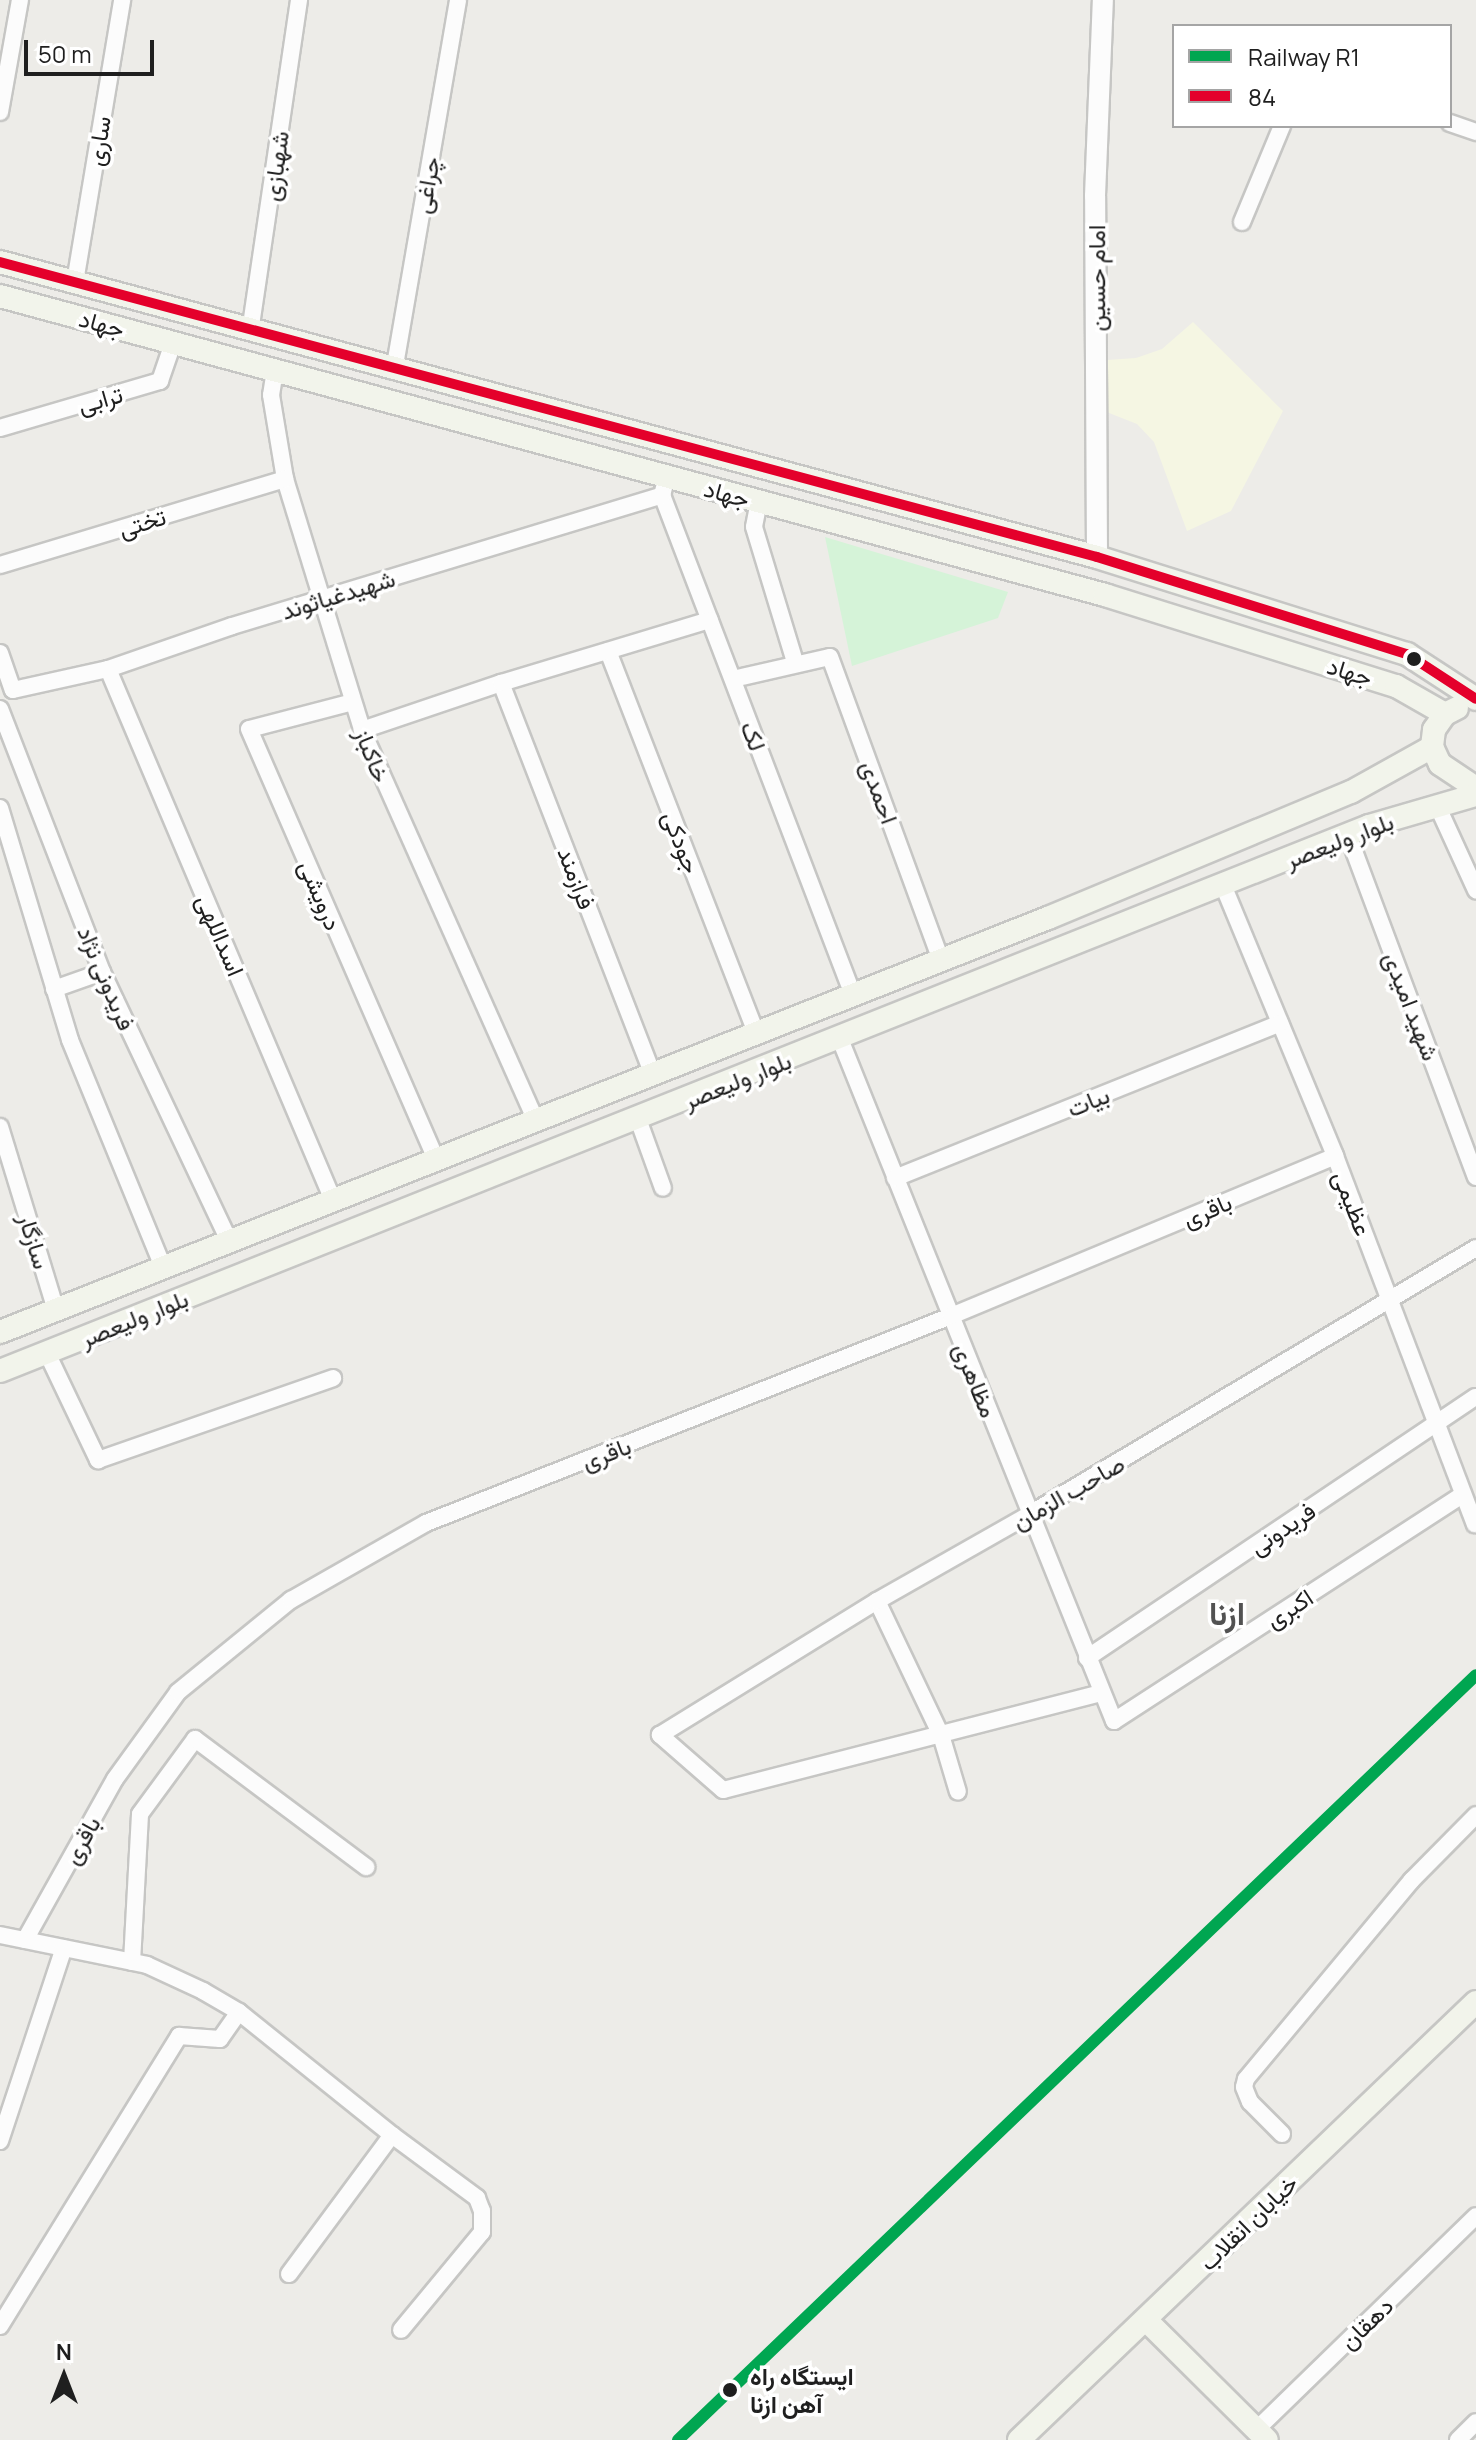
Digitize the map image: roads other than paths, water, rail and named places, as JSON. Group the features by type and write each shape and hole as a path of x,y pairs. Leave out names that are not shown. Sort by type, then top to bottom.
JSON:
{"main road":[{"name":"جهاد","path":"0,262 394,371 1097,557 1407,654 1476,699"},
{"name":"جهاد","path":"0,296 556,446 665,486 759,501 1105,595 1396,686 1445,714"},
{"path":"556,446 565,414"},
{"path":"859,528 872,497"},
{"path":"1396,686 1407,654"},
{"path":"1476,699 1445,714 1434,730 1432,747 1440,764 1476,788"},
{"name":"بلوار ولیعصر","path":"0,1332 941,960 1351,792 1432,747"},
{"path":"1351,792 1369,826"},
{"name":"بلوار ولیعصر","path":"0,1371 1369,826 1476,795"},
{"path":"624,1085 638,1119"},
{"name":"خیابان انقلاب","path":"1019,2440 1476,2002"},
{"path":"1146,2320 1262,2435"}],"street":[{"path":"0,112 20,0"},
{"name":"ساری","path":"75,282 122,0"},
{"name":"شهبازی","path":"250,332 299,0"},
{"name":"چراغی","path":"394,371 458,0"},
{"name":"امام حسین","path":"1097,557 1095,196 1103,0"},
{"path":"1452,124 1476,132"},
{"path":"1242,222 1281,128"},
{"name":"ترابی","path":"0,428 160,381 173,343"},
{"name":"خاکباز","path":"275,370 271,395 285,479 319,600 362,730 536,1120"},
{"name":"تختی","path":"0,565 285,479"},
{"name":"شهید‌غیاثوند","path":"0,653 13,690 108,669 665,486"},
{"name":"لک","path":"665,486 710,620 853,995"},
{"path":"759,501 754,527 795,662"},
{"path":"362,730 501,683 710,620"},
{"name":"جودکی","path":"608,651 756,1033"},
{"name":"احمدی","path":"733,679 795,662 830,657 941,960"},
{"name":"اسداللهی","path":"108,669 333,1200"},
{"name":"فرازمند","path":"501,683 653,1074"},
{"name":"درویشی","path":"353,702 249,729 436,1160"},
{"name":"فریدونی نژاد","path":"0,709 102,972 229,1241"},
{"path":"1437,805 1476,890"},
{"path":"0,808 70,1040 163,1267"},
{"name":"شهید امیدی","path":"1348,835 1476,1177"},
{"name":"عظیمی","path":"1223,885 1335,1156 1475,1524"},
{"path":"54,989 102,972"},
{"name":"بیات","path":"895,1178 1280,1023"},
{"name":"مظاهری","path":"840,1039 1114,1721"},
{"path":"638,1119 663,1188"},
{"name":"سازگار","path":"0,1127 56,1310"},
{"name":"باقری","path":"25,1940 115,1779 178,1692 291,1600 426,1523 951,1316 1335,1156"},
{"name":"صاحب الزمان","path":"941,1735 723,1790 660,1735 877,1601 1030,1514 1476,1248"},
{"path":"47,1353 98,1460 333,1378"},
{"name":"فریدونی","path":"1087,1658 1476,1397"},
{"name":"اکبری","path":"1114,1721 1463,1494"},
{"path":"877,1601 941,1735 958,1792"},
{"path":"941,1735 1101,1693"},
{"path":"132,1962 140,1814 195,1739 366,1867"},
{"path":"1282,2134 1250,2102 1246,2079 1412,1880 1476,1815"},
{"path":"0,1935 132,1962 175,1978 239,2012 392,2135 477,2198 482,2211 482,2232 401,2330"},
{"path":"0,2141 64,1948"},
{"path":"0,2326 179,2036 220,2039 239,2012"},
{"path":"289,2274 392,2135"},
{"name":"دهقان","path":"1262,2435 1476,2216"},
{"path":"1458,2440 1476,2422"}],"rail line":[{"name":"R1","path":"678,2440 1476,1675"}],"place":[{"name":"ایستگاه راه آهن ازنا","path":"730,2390"}],"district":[{"name":"ازنا","path":"1227,1613"}]}
